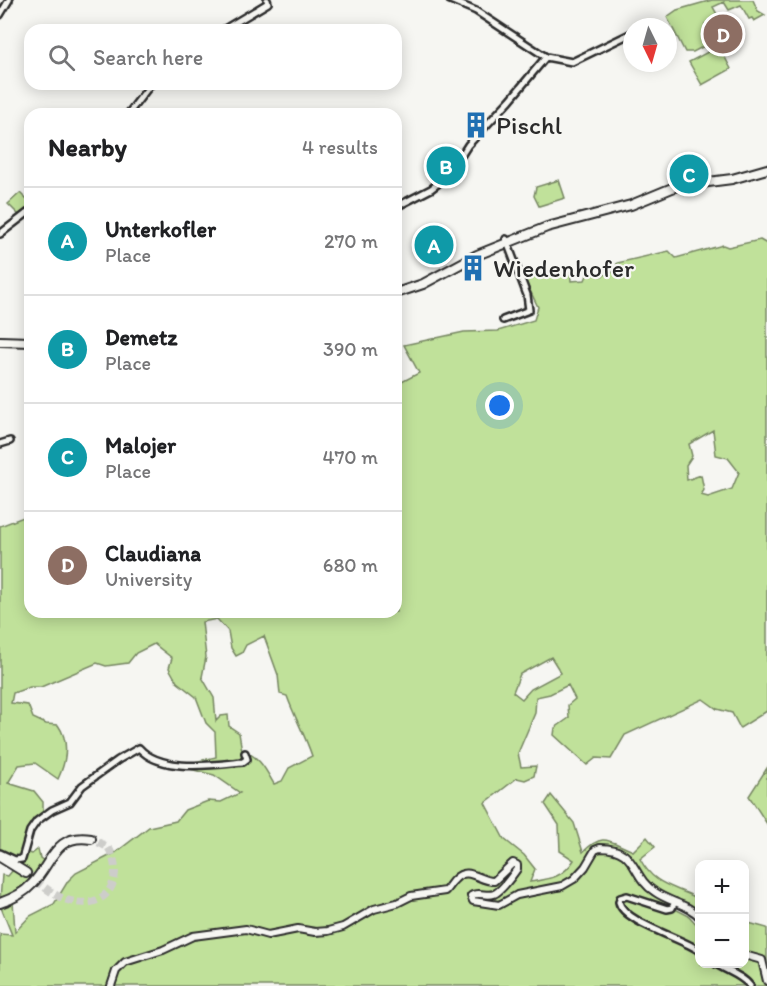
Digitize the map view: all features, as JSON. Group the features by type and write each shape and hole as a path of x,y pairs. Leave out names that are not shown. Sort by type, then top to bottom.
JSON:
{"main road":[{"path":"402,291 423,284 507,241 560,222 631,205 676,186 732,179 767,169"},
{"path":"0,341 24,342"},
{"path":"0,903 17,896 33,884 62,844 73,839 91,839"},
{"path":"0,855 26,873"}],"street":[{"path":"0,15 9,0"},
{"path":"233,24 268,3 267,0"},
{"path":"450,0 476,11 546,57 572,62 623,38"},
{"path":"402,204 448,177 468,145 546,57"},
{"path":"133,108 146,90"},
{"path":"0,234 24,216"},
{"path":"503,320 529,310 527,295 507,241"},
{"path":"0,444 10,441"},
{"path":"0,855 15,860 22,858 30,831 37,821 52,810 70,802 82,786 139,748 150,758 185,766 244,762 247,758 245,753"},
{"path":"111,986 116,971 125,962 167,949 193,936 246,929 268,935 298,929 315,932 336,930 377,908 397,903 409,896 445,891 460,875 472,873 487,881 494,881 510,864 515,863 516,871 498,892 491,895 477,893 471,896 473,901 502,904 517,895 566,884 585,867 594,852 600,848 615,850 627,856 643,883 655,893 695,914"},
{"path":"675,902 672,908 667,909 627,896 620,898 619,902 623,911 652,928 695,948"},
{"path":"749,956 762,960 767,981"},
{"path":"723,968 745,980 750,986"}],"green space":[{"path":"712,0 753,0 758,11 765,15 754,21 752,18 749,19 741,5 729,10 724,2 713,7 718,16 705,24 714,41 693,52 685,52 677,36 677,18 667,17 677,10"},
{"path":"719,46 731,69 702,85 689,62"},
{"path":"559,180 565,198 539,206 534,196 536,187"},
{"path":"20,193 24,197 24,214 21,217 8,204"},
{"path":"760,240 767,244 767,711 740,728 732,713 717,709 703,699 625,735 611,759 596,758 587,765 554,735 555,728 569,718 568,705 575,699 568,685 550,694 536,697 535,713 518,753 521,767 536,766 534,776 525,780 517,778 485,803 504,839 524,855 535,869 530,882 560,874 574,860 560,851 559,825 545,804 551,795 574,823 583,852 601,840 633,851 647,837 655,847 640,859 645,868 663,883 695,897 695,909 673,898 675,909 689,916 695,923 695,968 749,968 749,923 767,928 767,986 0,986 0,934 12,935 0,905 13,901 15,932 30,916 54,904 68,881 76,873 115,853 149,827 176,821 185,810 208,801 221,802 240,793 214,775 185,768 185,764 216,757 215,732 206,723 196,697 177,682 169,668 172,658 154,644 136,653 128,663 106,666 97,663 41,687 30,687 13,693 11,703 28,705 33,718 46,724 58,725 64,738 66,752 58,779 35,763 19,765 8,783 34,791 43,802 43,813 31,822 24,852 32,854 38,849 40,858 44,861 31,880 23,885 23,889 0,900 2,875 8,876 13,870 0,851 0,526 24,517 24,618 402,618 402,382 419,373 404,345 464,332 498,331 534,320 538,307 525,280 558,269 570,269 571,281 585,280 588,273 601,276 616,271 617,263 669,251 676,258 723,245 728,247","holes":["713,430 716,455 728,458 739,472 732,489 708,497 701,495 704,490 701,475 687,480 686,465 692,456 689,444","217,619 228,631 231,648 236,656 242,653 246,645 264,636 278,675 280,694 287,696 312,756 289,768 282,781 274,784 265,768 253,756 242,751 239,733 229,726 228,715 221,716 216,721 214,698 202,677 206,657 202,622","551,657 561,673 531,689 522,699 513,692 520,674"]},
{"path":"767,768 767,824 749,796"}],"tunnel":[{"path":"26,873 61,898 87,903 97,900 111,887 115,868 108,847 91,839"}],"place":[{"name":"Claudiana","path":"723,34"},
{"name":"Pischl","path":"476,125"},
{"name":"Demetz","path":"446,166"},
{"name":"Malojer","path":"689,174"},
{"name":"Unterkofler","path":"434,245"},
{"name":"Wiedenhofer","path":"473,268"}]}
